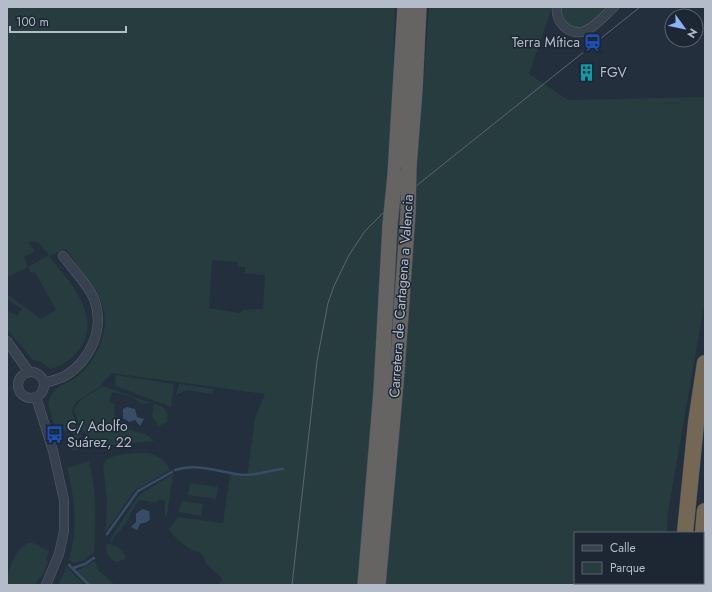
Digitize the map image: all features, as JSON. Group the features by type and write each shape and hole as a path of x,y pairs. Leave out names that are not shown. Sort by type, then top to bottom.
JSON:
{"highway":[{"path":"400,7 398,58 400,81"},
{"name":"Carretera de Cartagena a Valencia","path":"365,585 381,391 390,225 395,175 405,7"},
{"name":"Carretera de Cartagena a Valencia","path":"378,585 396,380 408,213 409,167 415,90 418,7"},
{"path":"415,90 424,7"},
{"path":"685,532 696,423 705,363"},
{"path":"703,532 705,511"}],"street":[{"path":"557,7 558,22 563,27 580,32 590,27 614,7"},
{"path":"44,383 64,376 82,362 94,343 98,322 94,297 63,256"},
{"path":"7,341 29,372 41,375 44,383 43,391 36,397"},
{"path":"29,372 19,380 19,388 24,395 36,397"},
{"path":"36,397 50,440 64,500 64,531 59,554 46,585"}],"green space":[{"path":"7,7 395,7 392,104 422,105 429,7 552,7 529,74 568,100 705,97 705,300 668,512 667,532 574,532 574,584 665,585 218,585 223,579 205,563 203,556 199,552 190,549 174,536 169,529 178,517 223,523 230,474 247,477 255,418 265,394 112,373 99,387 76,402 73,407 72,412 82,437 78,438 81,449 73,451 72,448 77,446 72,429 56,433 48,403 57,388 74,379 87,367 99,348 104,327 102,305 87,277 66,249 49,256 74,288 81,300 86,313 88,326 85,338 78,351 66,362 50,369 41,362 33,360 7,329 7,310 17,316 22,309 7,299 7,294 41,319 56,310 35,272 31,273 28,267 10,276 7,274","holes":["28,242 38,242 49,255 28,267 24,257 35,251","212,260 238,262 238,267 245,267 245,273 265,275 263,309 242,310 240,313 209,308"]},
{"path":"561,7 609,7 582,28 573,28 562,21"},
{"path":"115,375 174,384 171,407 116,386"},
{"path":"179,384 213,389 213,394 187,390 176,395"},
{"path":"103,386 151,403 142,404 132,397 112,392 109,402 115,404 114,420 118,424 128,429 145,434 154,441 95,447 92,446 88,434 82,431 74,411 78,403"},
{"path":"154,404 163,407 168,414 167,422 159,426 152,417"},
{"path":"147,453 161,458 170,470 135,490 106,531 107,499 103,465 110,458 122,454"},
{"path":"89,461 92,472 95,506 94,552 82,561 74,563 69,560 74,537 74,503 67,468"},
{"path":"173,474 167,516 165,518 165,500 158,500 156,503 140,500 112,542 109,541 139,495"},
{"path":"190,483 218,487 216,499 188,495"},
{"path":"181,501 203,504 201,516 179,512"},
{"path":"28,543 33,543 49,551 46,560 48,562 42,577 39,578 35,585 7,585 8,574 16,555 23,546"},
{"path":"106,544 119,548 123,552 126,559 117,562 111,559 106,550"},
{"path":"95,561 98,570 115,585 91,585 77,571"},
{"path":"67,567 84,585 58,585"}],"water":[{"path":"127,407 135,409 137,417 144,419 140,426 135,420 129,422 123,418 123,409"},
{"path":"142,509 149,511 150,519 147,522 140,524 137,530 131,527 136,522 136,514"}],"waterway":[{"path":"175,470 193,467 246,475 283,469"},
{"path":"107,534 138,491 172,472"},
{"path":"73,568 85,564 94,558"},
{"path":"69,565 89,585"}],"tram line":[{"path":"292,585 317,361 328,303 334,286 349,255 365,231 386,210 640,7"}],"place":[{"name":"Terra Mítica","path":"593,42"},
{"name":"FGV","path":"587,72"},
{"name":"C/ Adolfo Suárez, 22","path":"54,434"}]}
